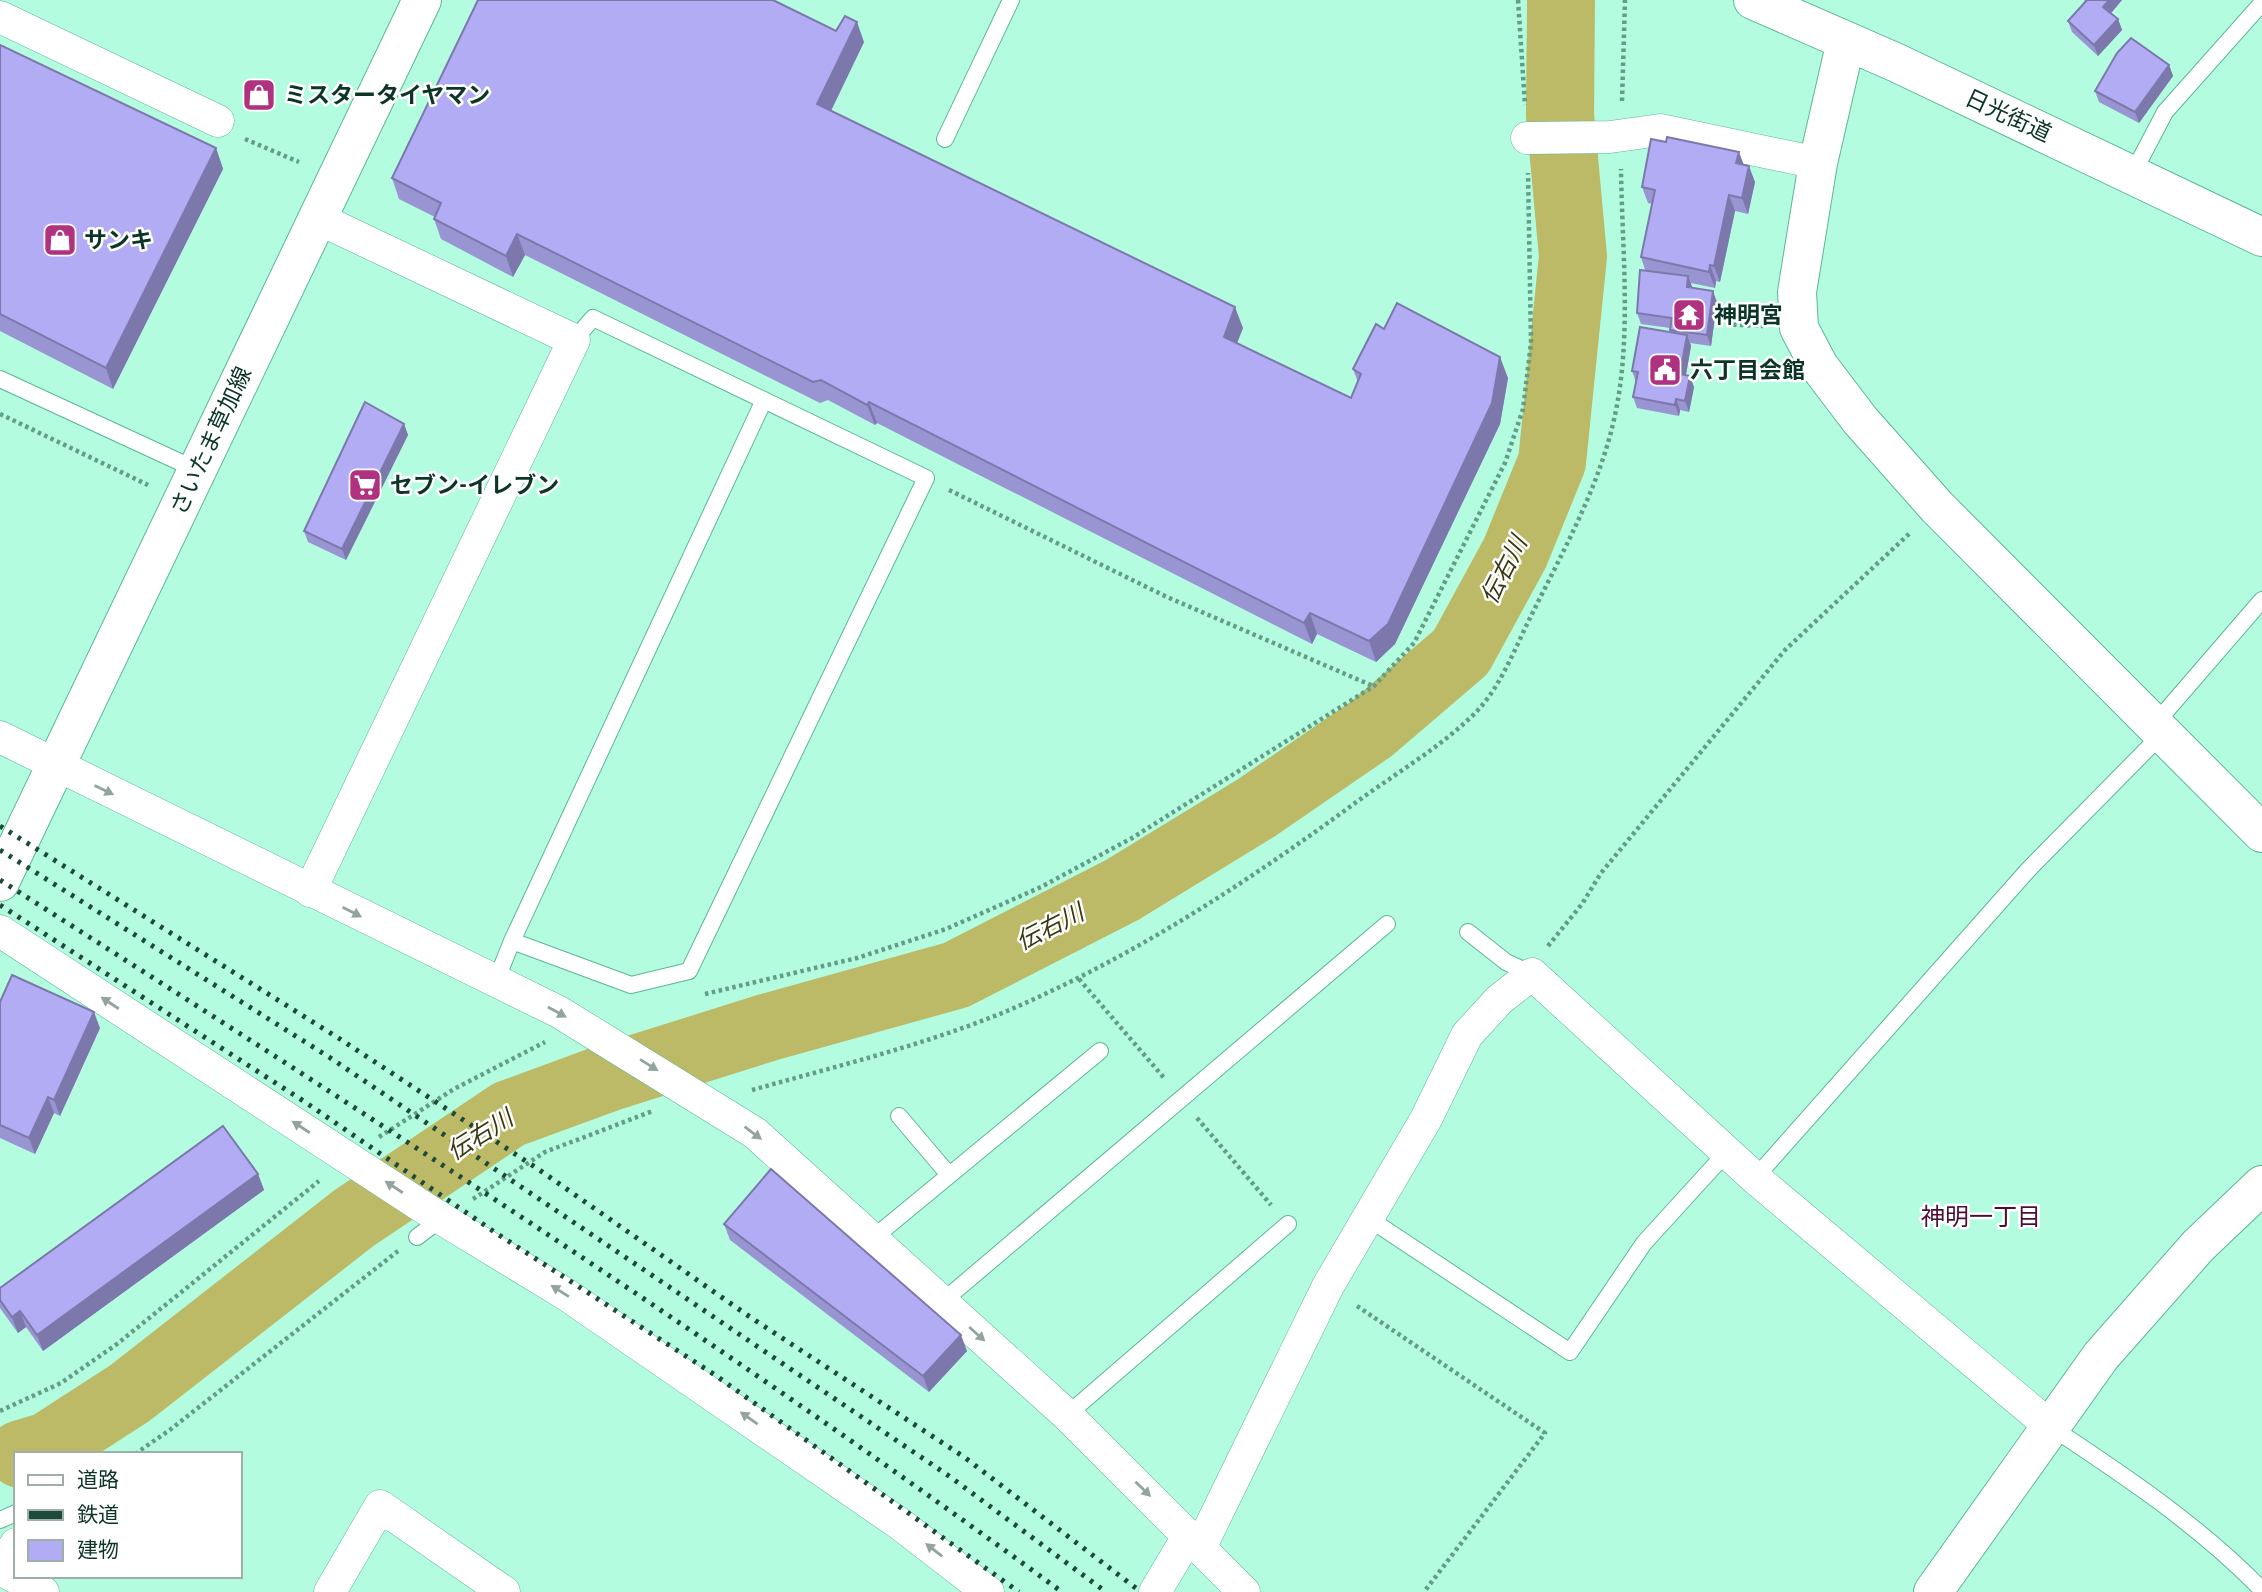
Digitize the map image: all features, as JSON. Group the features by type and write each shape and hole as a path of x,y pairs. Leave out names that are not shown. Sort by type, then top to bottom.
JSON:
{"main road":[{"name":"さいたま草加線","path":"0,883 422,0"},
{"name":"日光街道","path":"1753,0 2262,237"},
{"path":"1846,41 1818,163 1797,292 1798,328 1819,366 1860,420 1937,507 2262,833"},
{"path":"1933,1592 2101,1356 2198,1246 2262,1185"}],"street":[{"path":"0,17 218,121"},
{"path":"1527,138 1616,136 1660,130 1818,163"},
{"path":"310,891 574,340 317,218"},
{"path":"0,737 496,981 589,1030 755,1133 1067,1415 1244,1592"},
{"path":"0,931 360,1154 439,1217 567,1295 719,1397 900,1524 988,1592"},
{"path":"1155,1592 1195,1541 1328,1286 1426,1119 1467,1035 1499,1000 1532,974 1726,1153 2051,1427"},
{"path":"330,1592 380,1506 504,1592"},
{"path":"0,1569 14,1547"},
{"path":"17,1578 43,1592"}],"lane":[{"path":"945,139 1011,0"},
{"path":"2132,175 2165,111 2262,3"},
{"path":"512,941 631,985 689,971 926,478 593,318 574,340"},
{"path":"0,379 197,470"},
{"path":"496,981 512,941 764,400"},
{"path":"1755,1178 2028,870 2158,730 2262,600"},
{"path":"942,1302 1387,924"},
{"path":"1468,932 1506,962 1532,974"},
{"path":"872,1239 1100,1051"},
{"path":"899,1116 948,1175"},
{"path":"1368,1218 1570,1352 1644,1244 1726,1153"},
{"path":"1067,1415 1288,1224"},
{"path":"2051,1427 2140,1487 2196,1531 2262,1590"}],"path":[{"path":"694,997 857,958 946,929 1041,887 1132,838 1374,686 1414,643 1506,464 1523,409 1531,343 1527,138 1518,0"},
{"path":"138,1452 171,1429 439,1217 545,1152 702,1098 916,1044 1004,1012 1079,979 1178,923 1293,848 1472,717 1496,686 1581,514 1599,471 1615,414 1623,353 1616,136 1625,0"},
{"path":"218,121 220,128 299,163"},
{"path":"0,414 149,485"},
{"path":"926,478 1167,597 1374,686"},
{"path":"1532,974 1544,951 1582,904 1601,873 1785,650 1937,507"},
{"path":"1079,979 1288,1224"},
{"path":"0,1411 61,1383 117,1344 360,1154 454,1089 589,1030"},
{"path":"1328,1286 1545,1433 1424,1592"}],"building":[{"path":"478,0 773,0 836,31 845,16 857,22 817,104 1235,307 1224,337 1351,398 1361,374 1353,369 1376,324 1384,329 1397,303 1500,357 1492,403 1388,624 1369,641 1310,613 1304,623 869,402 867,405 821,380 813,382 517,234 506,256 434,219 441,203 392,178"},
{"path":"2087,0 2109,0 2103,7 2118,19 2094,45 2068,21"},
{"path":"2131,38 2169,65 2135,112 2095,91 2117,53"},
{"path":"0,45 216,148 106,368 0,314"},
{"path":"1667,137 1739,152 1736,163 1749,166 1742,198 1729,195 1714,266 1710,265 1709,272 1641,257 1655,190 1642,187 1651,139 1666,142"},
{"path":"1640,270 1688,276 1687,287 1713,291 1707,335 1670,330 1672,318 1637,313"},
{"path":"1640,327 1687,335 1680,374 1690,376 1685,401 1676,399 1675,405 1633,397 1638,372 1632,371"},
{"path":"365,402 404,424 342,549 304,531"},
{"path":"12,975 94,1012 54,1100 48,1097 29,1138 0,1125 0,1002"},
{"path":"223,1126 258,1174 37,1335 20,1311 12,1317 0,1300 0,1288"},
{"path":"771,1169 961,1335 923,1376 724,1224"}],"waterway":[{"name":"伝右川","path":"28,1452 48,1446 130,1393 354,1218 509,1114 610,1077 769,1027 956,975 1122,890 1256,808 1371,729 1461,652 1515,553 1552,462 1573,256 1560,115 1561,0"}],"railway":[{"path":"0,826 340,1039 538,1169 750,1317 964,1457 1141,1592"},
{"path":"0,850 329,1057 949,1476 1106,1592"},
{"path":"0,880 403,1139 670,1316 933,1498 1062,1592"},
{"path":"0,905 305,1102 496,1233 715,1375 1019,1592"}],"place":[{"name":"ミスタータイヤマン","path":"259,95"},
{"name":"サンキ","path":"60,240"},
{"name":"神明宮","path":"1689,315"},
{"name":"六丁目会館","path":"1665,370"},
{"name":"セブン-イレブン","path":"365,485"}],"district":[{"name":"神明一丁目","path":"1981,1217"}]}
